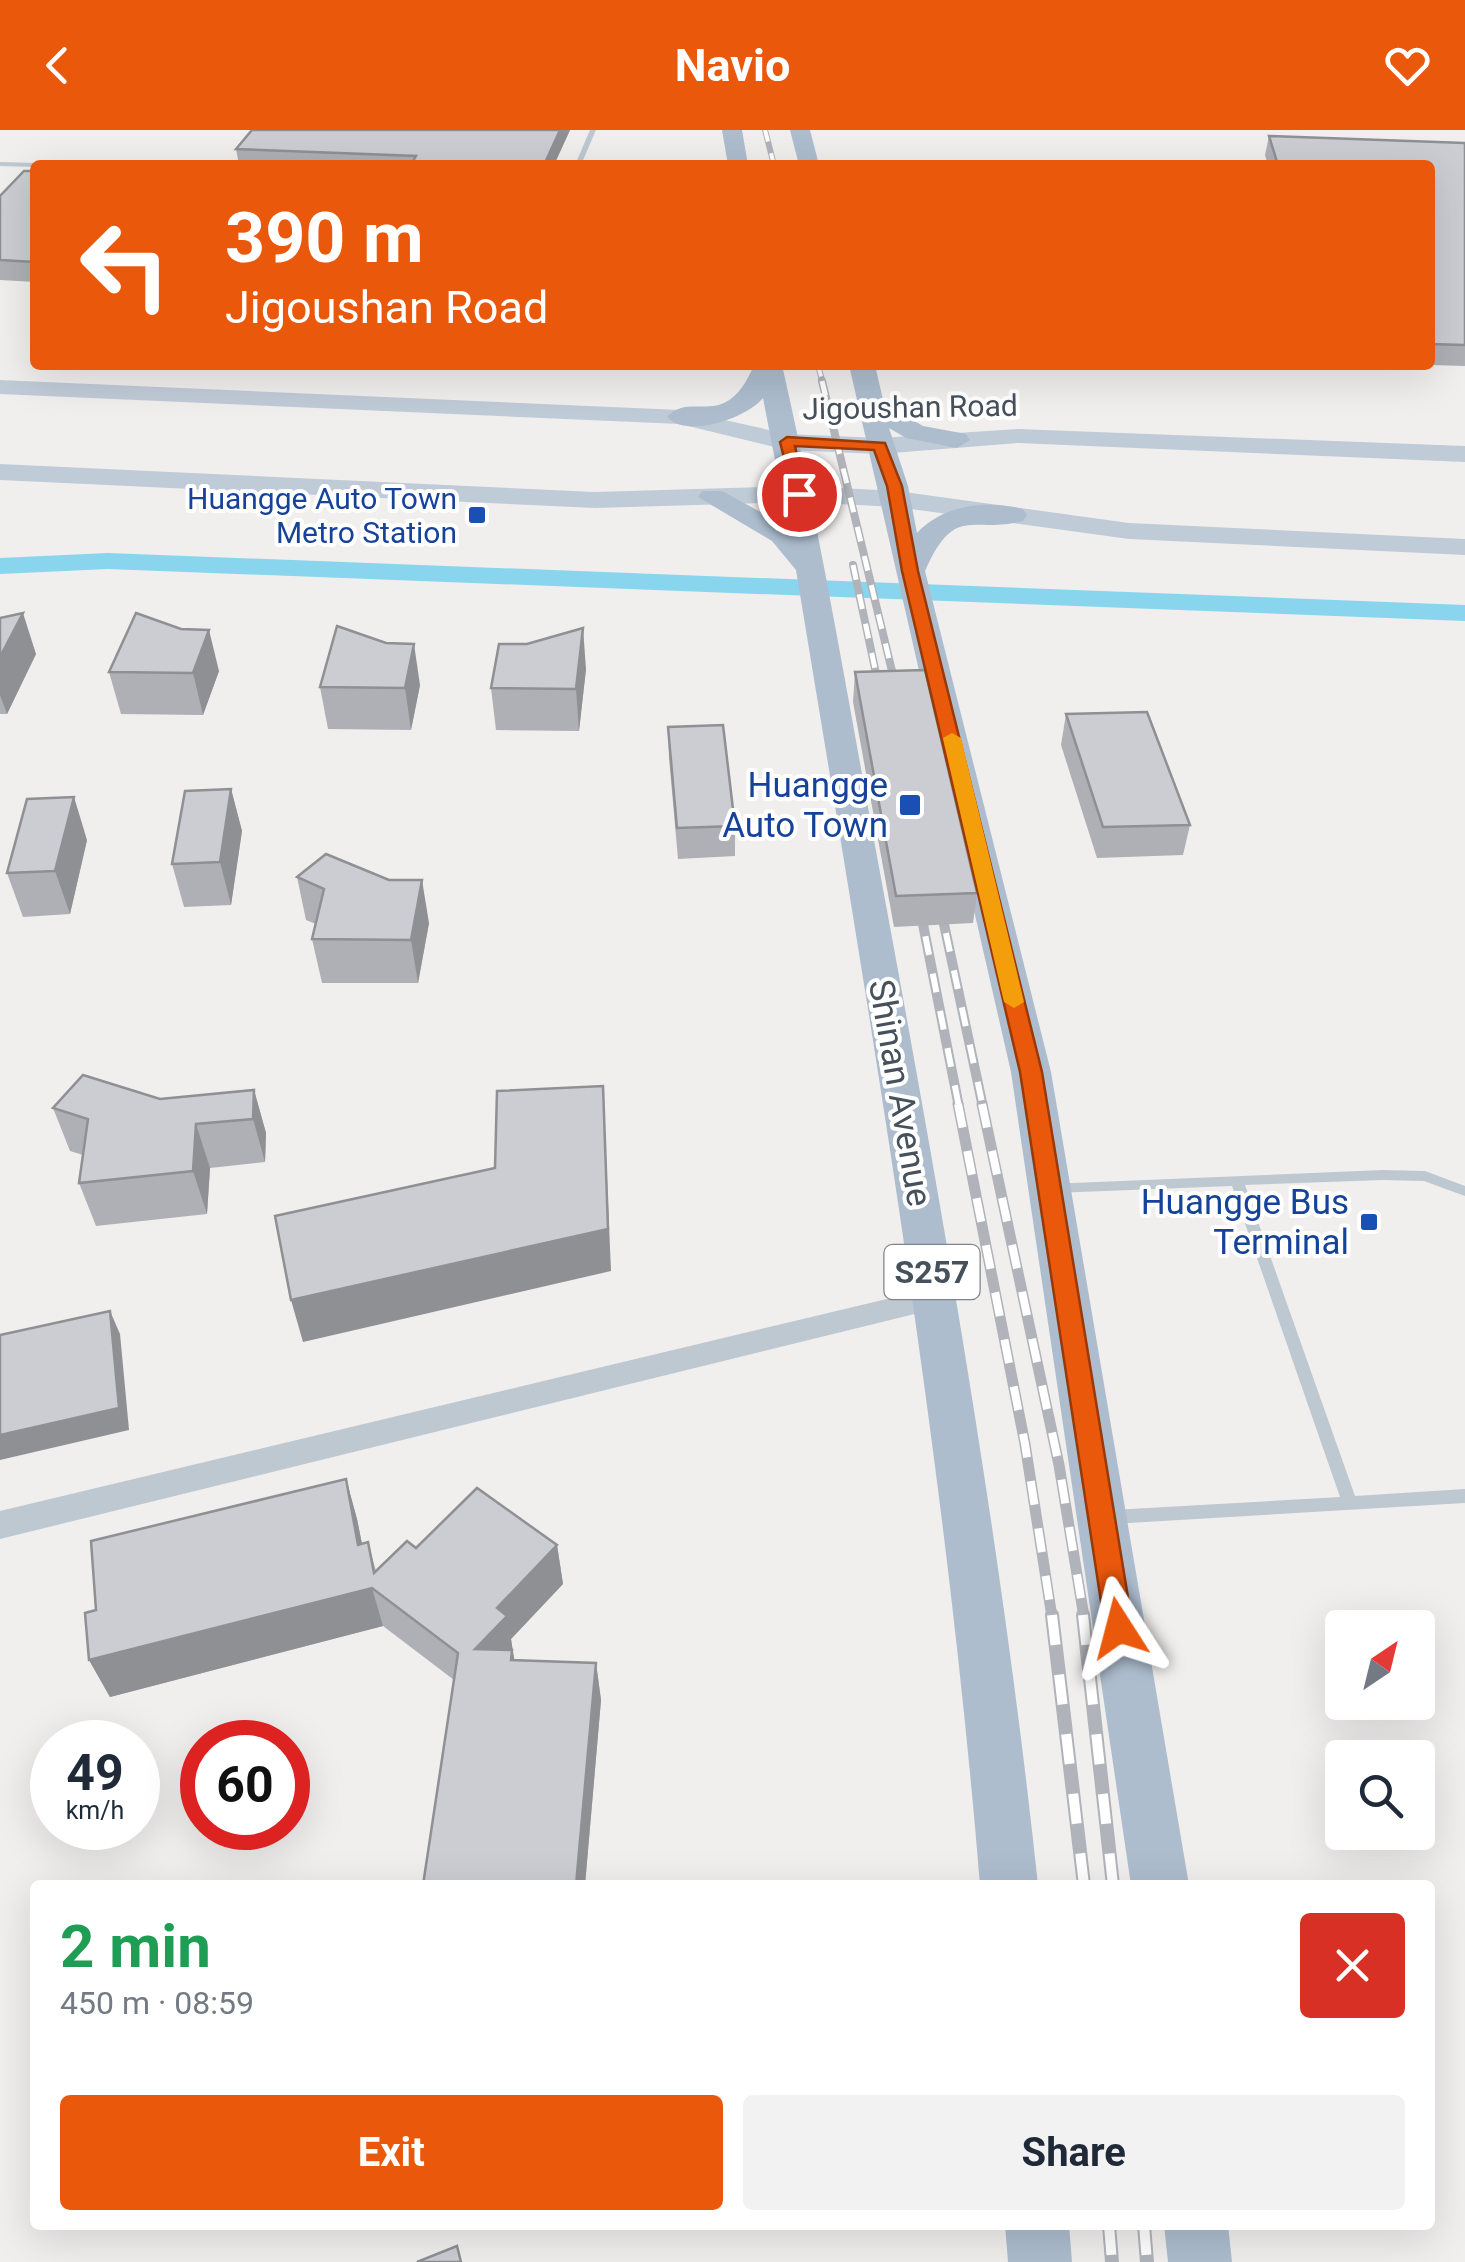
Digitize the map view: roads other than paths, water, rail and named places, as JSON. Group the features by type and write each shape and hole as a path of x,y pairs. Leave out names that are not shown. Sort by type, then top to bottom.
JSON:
{"main road":[{"path":"732,130 737,160"},
{"path":"800,130 808,160"},
{"path":"680,418 718,414 748,403 756,395 766,370"},
{"name":"Shinan Avenue","path":"769,370 801,508 937,1298 1008,1880"},
{"path":"863,370 1031,1072 1159,1880"},
{"name":"Jigoushan Road","path":"0,387 680,418 787,442 880,446 1018,436 1465,454"},
{"path":"872,408 897,425 957,440"},
{"path":"0,472 595,500 712,497 801,508 1013,515"},
{"path":"712,497 760,520 800,552 811,570"},
{"path":"910,571 921,544 942,523 974,513 1130,531 1465,547"},
{"path":"1037,2230 1040,2262"},
{"path":"1197,2230 1200,2262"}],"street":[{"path":"0,1525 937,1298"}],"lane":[{"path":"580,160 592,130"},
{"path":"0,164 30,165"},
{"path":"1050,1188 1426,1176 1465,1191"},
{"path":"1237,1181 1350,1503"},
{"path":"1102,1518 1465,1496"}],"waterway":[{"path":"0,566 108,561 1465,613"}],"railway":[{"path":"765,130 773,160"},
{"path":"819,370 823,384"},
{"path":"822,381 899,700"},
{"path":"853,565 881,697"},
{"path":"938,896 983,1107"},
{"path":"918,899 959,1107"},
{"path":"958,1104 1025,1444 1052,1617"},
{"path":"982,1104 1059,1465 1084,1617"},
{"path":"1052,1615 1083,1880"},
{"path":"1083,1615 1112,1880"},
{"path":"1109,2230 1112,2262"},
{"path":"1144,2230 1147,2262"}],"place":[{"name":"Huangge Auto Town Metro Station","path":"477,515"},
{"name":"Huangge Auto Town","path":"910,805"},
{"name":"Huangge Bus Terminal","path":"1369,1222"}]}
